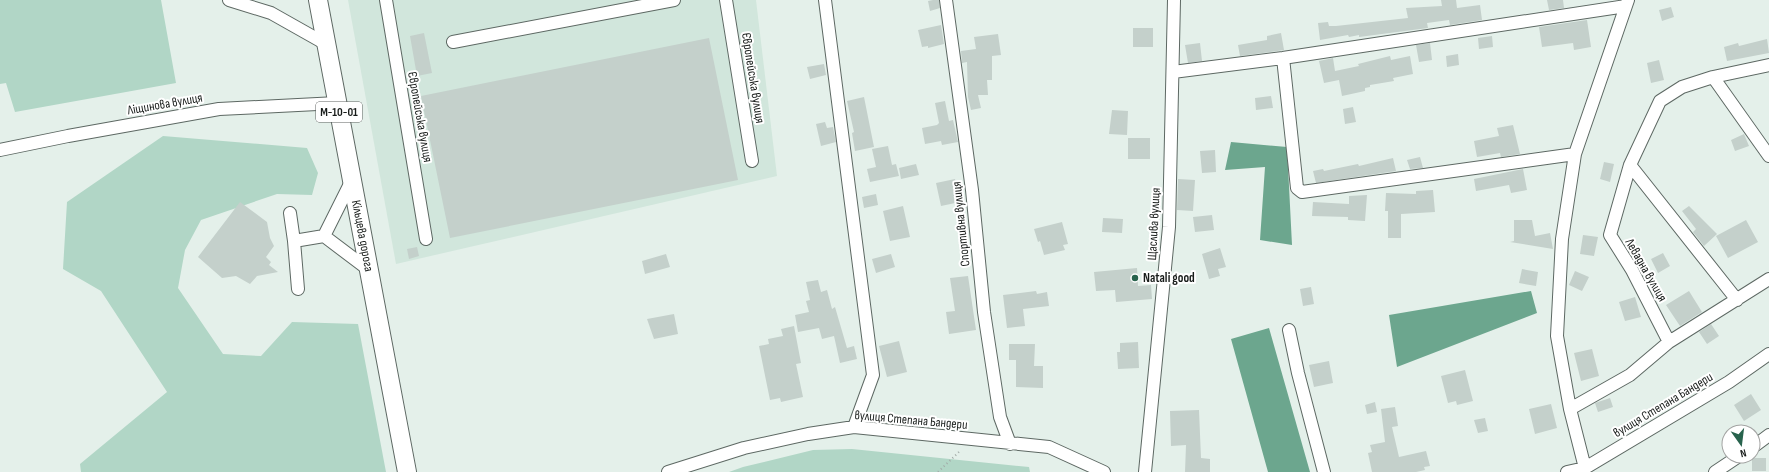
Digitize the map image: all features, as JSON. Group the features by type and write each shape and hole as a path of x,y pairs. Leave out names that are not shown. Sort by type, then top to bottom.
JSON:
{"highway":[{"name":"Кільцева дорога","path":"318,0 407,472"}],"street":[{"path":"229,0 271,13 326,44"},
{"name":"Європейська вулиця","path":"386,0 426,239"},
{"path":"453,42 674,0"},
{"name":"Європейська вулиця","path":"726,0 752,161"},
{"path":"825,0 873,375 854,427"},
{"name":"Спортивна вулиця","path":"946,0 972,190 984,312 1000,417 1010,444"},
{"name":"Щаслива вулиця","path":"1146,472 1170,227 1174,0"},
{"path":"1173,72 1283,58 1627,3 1575,154 1562,239 1557,336 1570,409 1585,468"},
{"path":"1283,58 1297,188 1302,192 1575,154"},
{"name":"Левадна вулиця","path":"1669,342 1632,270 1610,235 1630,165 1660,102 1682,87 1713,77 1769,65"},
{"path":"1713,77 1769,156"},
{"name":"Ліщинова вулиця","path":"0,150 68,136 219,109 337,103"},
{"path":"1630,165 1736,300"},
{"path":"324,236 352,180"},
{"path":"290,213 298,289"},
{"path":"294,241 324,236 369,270"},
{"path":"1570,409 1630,375 1669,342 1769,279"},
{"path":"1289,330 1298,373 1324,472"},
{"name":"вулиця Степана Бандери","path":"1567,472 1585,468 1729,382 1769,354"},
{"name":"вулиця Степана Бандери","path":"668,472 744,448 808,434 854,427 1049,447 1104,472"},
{"path":"1715,472 1727,464"}],"path":[{"path":"938,472 971,439"}],"shaded area":[{"path":"0,0 161,0 176,83 15,112 6,83 0,84"},
{"path":"348,0 756,0 777,176 396,264"},
{"path":"163,136 307,148 318,173 312,195 277,194 201,220 185,250 178,288 223,354 261,356 292,322 358,324 386,472 81,472 80,464 167,392 101,291 63,269 67,202"},
{"path":"1231,142 1287,147 1292,245 1260,240 1265,167 1225,170"},
{"path":"1531,291 1537,313 1397,367 1389,315"},
{"path":"1269,328 1310,472 1268,472 1231,339"},
{"path":"852,449 1029,467 1030,472 729,472 743,467 813,450"}],"building":[{"path":"939,0 940,8 930,11 928,1"},
{"path":"1441,0 1456,0 1457,8 1480,5 1482,20 1450,25 1449,20 1427,23 1428,28 1359,37 1359,35 1349,37 1348,35 1320,40 1318,23 1328,22 1329,26 1336,26 1408,18 1406,8 1442,6"},
{"path":"1547,0 1563,0 1564,8 1549,10"},
{"path":"1671,7 1674,17 1662,21 1659,10"},
{"path":"1587,20 1591,47 1574,50 1573,43 1542,47 1539,27"},
{"path":"941,25 944,44 928,48 928,46 922,47 918,30"},
{"path":"1133,28 1153,28 1153,47 1133,47"},
{"path":"424,33 432,73 417,76 410,36"},
{"path":"1281,33 1284,50 1240,56 1238,45 1267,40 1267,36"},
{"path":"998,34 1001,55 992,56 992,80 987,80 988,95 978,95 981,108 971,110 968,97 967,62 962,63 961,51 976,49 974,37"},
{"path":"1492,36 1493,47 1479,49 1478,38"},
{"path":"709,38 738,180 450,238 421,96"},
{"path":"1767,39 1769,53 1727,61 1724,47 1738,43 1739,46"},
{"path":"1200,43 1202,61 1188,63 1185,45"},
{"path":"1430,43 1432,60 1419,62 1416,45"},
{"path":"1458,54 1459,65 1447,67 1446,56"},
{"path":"1390,56 1391,60 1410,56 1413,74 1393,78 1394,81 1370,85 1370,87 1365,88 1365,91 1342,96 1339,80 1324,83 1319,61 1333,58 1335,71 1359,66 1358,64"},
{"path":"1659,60 1664,80 1651,83 1647,63"},
{"path":"824,64 826,75 810,79 807,67"},
{"path":"1271,96 1273,108 1256,110 1255,98"},
{"path":"864,97 874,147 855,151 852,133 854,132 847,101"},
{"path":"945,101 949,121 953,120 958,142 942,145 941,141 925,144 922,128 937,125 939,123 935,103"},
{"path":"1353,107 1356,122 1345,124 1343,109"},
{"path":"1112,110 1128,111 1127,135 1109,134"},
{"path":"825,122 827,128 833,127 836,142 821,146 816,124"},
{"path":"1513,125 1520,154 1501,157 1500,153 1477,157 1474,141 1499,136 1497,128"},
{"path":"1744,134 1749,146 1735,151 1731,140"},
{"path":"1128,138 1150,138 1150,159 1128,159"},
{"path":"888,146 892,165 896,164 899,176 870,182 867,169 876,167 872,149"},
{"path":"1215,150 1216,172 1202,173 1200,151"},
{"path":"1420,157 1423,168 1410,169 1407,160"},
{"path":"1393,158 1396,171 1316,183 1313,171 1323,169 1324,171 1358,164 1359,166"},
{"path":"1604,162 1614,164 1610,182 1600,179"},
{"path":"916,164 919,175 901,179 899,168"},
{"path":"1523,169 1527,190 1511,193 1509,185 1476,191 1474,179"},
{"path":"955,179 960,202 941,206 936,183"},
{"path":"1178,179 1195,180 1193,211 1177,210"},
{"path":"1433,190 1435,212 1401,214 1401,238 1388,238 1388,211 1385,211 1386,193 1416,194 1416,191"},
{"path":"876,194 878,205 864,208 862,197"},
{"path":"1367,195 1365,221 1348,220 1348,217 1312,216 1313,202 1349,204 1349,196"},
{"path":"240,202 267,222 270,238 274,246 266,257 271,262 269,265 278,272 257,276 250,284 236,276 222,278 198,257"},
{"path":"903,206 910,237 890,241 883,211"},
{"path":"1689,206 1717,234 1704,246 1693,232 1696,229 1682,211"},
{"path":"1212,215 1214,230 1195,232 1193,217"},
{"path":"1103,218 1123,219 1122,233 1102,232"},
{"path":"1514,220 1532,220 1535,236 1550,233 1553,249 1510,242 1514,241"},
{"path":"1746,220 1758,242 1728,258 1716,236"},
{"path":"1062,222 1068,244 1063,245 1065,250 1044,255 1040,241 1038,242 1034,229"},
{"path":"1583,235 1598,237 1594,256 1580,254"},
{"path":"417,247 419,256 409,259 407,249"},
{"path":"1220,248 1226,267 1218,269 1220,276 1209,279 1202,254"},
{"path":"1663,253 1670,266 1658,273 1651,259"},
{"path":"666,254 670,267 645,274 642,261"},
{"path":"891,254 895,267 876,273 872,259"},
{"path":"1137,268 1138,286 1151,285 1152,299 1116,302 1115,290 1096,291 1094,272"},
{"path":"1522,269 1538,272 1536,286 1519,283"},
{"path":"1575,271 1589,277 1582,291 1569,285"},
{"path":"968,276 976,330 949,334 946,312 955,311 950,278"},
{"path":"818,280 821,292 827,290 832,309 835,307 847,348 854,346 857,359 840,363 834,336 822,339 819,328 798,332 795,315 809,312 806,301 810,300 806,282"},
{"path":"1311,287 1314,304 1303,306 1300,289"},
{"path":"1036,291 1037,294 1047,292 1049,306 1023,309 1025,326 1007,328 1003,295"},
{"path":"1689,291 1702,312 1680,326 1666,305"},
{"path":"1635,297 1641,317 1625,321 1619,302"},
{"path":"674,314 678,334 654,339 647,319"},
{"path":"1711,324 1719,336 1707,344 1699,332"},
{"path":"794,326 801,363 796,364 803,397 781,402 780,398 770,400 759,346 769,344 768,339 783,336 781,329"},
{"path":"899,341 907,372 887,377 879,346"},
{"path":"1138,342 1139,368 1118,369 1117,352 1120,352 1120,343"},
{"path":"1009,344 1035,344 1034,366 1043,366 1043,388 1016,387 1016,360 1009,360"},
{"path":"1592,349 1599,376 1581,381 1574,353"},
{"path":"1329,361 1333,383 1314,387 1309,365"},
{"path":"1465,370 1473,401 1457,405 1456,401 1448,403 1441,376"},
{"path":"1751,394 1761,410 1744,421 1734,405"},
{"path":"1610,398 1613,407 1598,412 1595,403"},
{"path":"1375,402 1377,412 1367,414 1365,405"},
{"path":"1551,404 1557,428 1535,434 1529,409"},
{"path":"1395,407 1398,426 1392,427 1399,457 1426,451 1430,466 1424,467 1425,470 1416,472 1372,472 1368,453 1372,452 1370,445 1385,442 1381,409"},
{"path":"1199,410 1201,458 1210,459 1210,472 1185,472 1186,445 1171,446 1170,411"},
{"path":"1485,418 1488,431 1478,433 1474,420"},
{"path":"1761,458 1766,458 1766,471 1752,471 1752,464 1761,464"}],"place":[{"name":"Natali good","path":"1135,278"}]}
